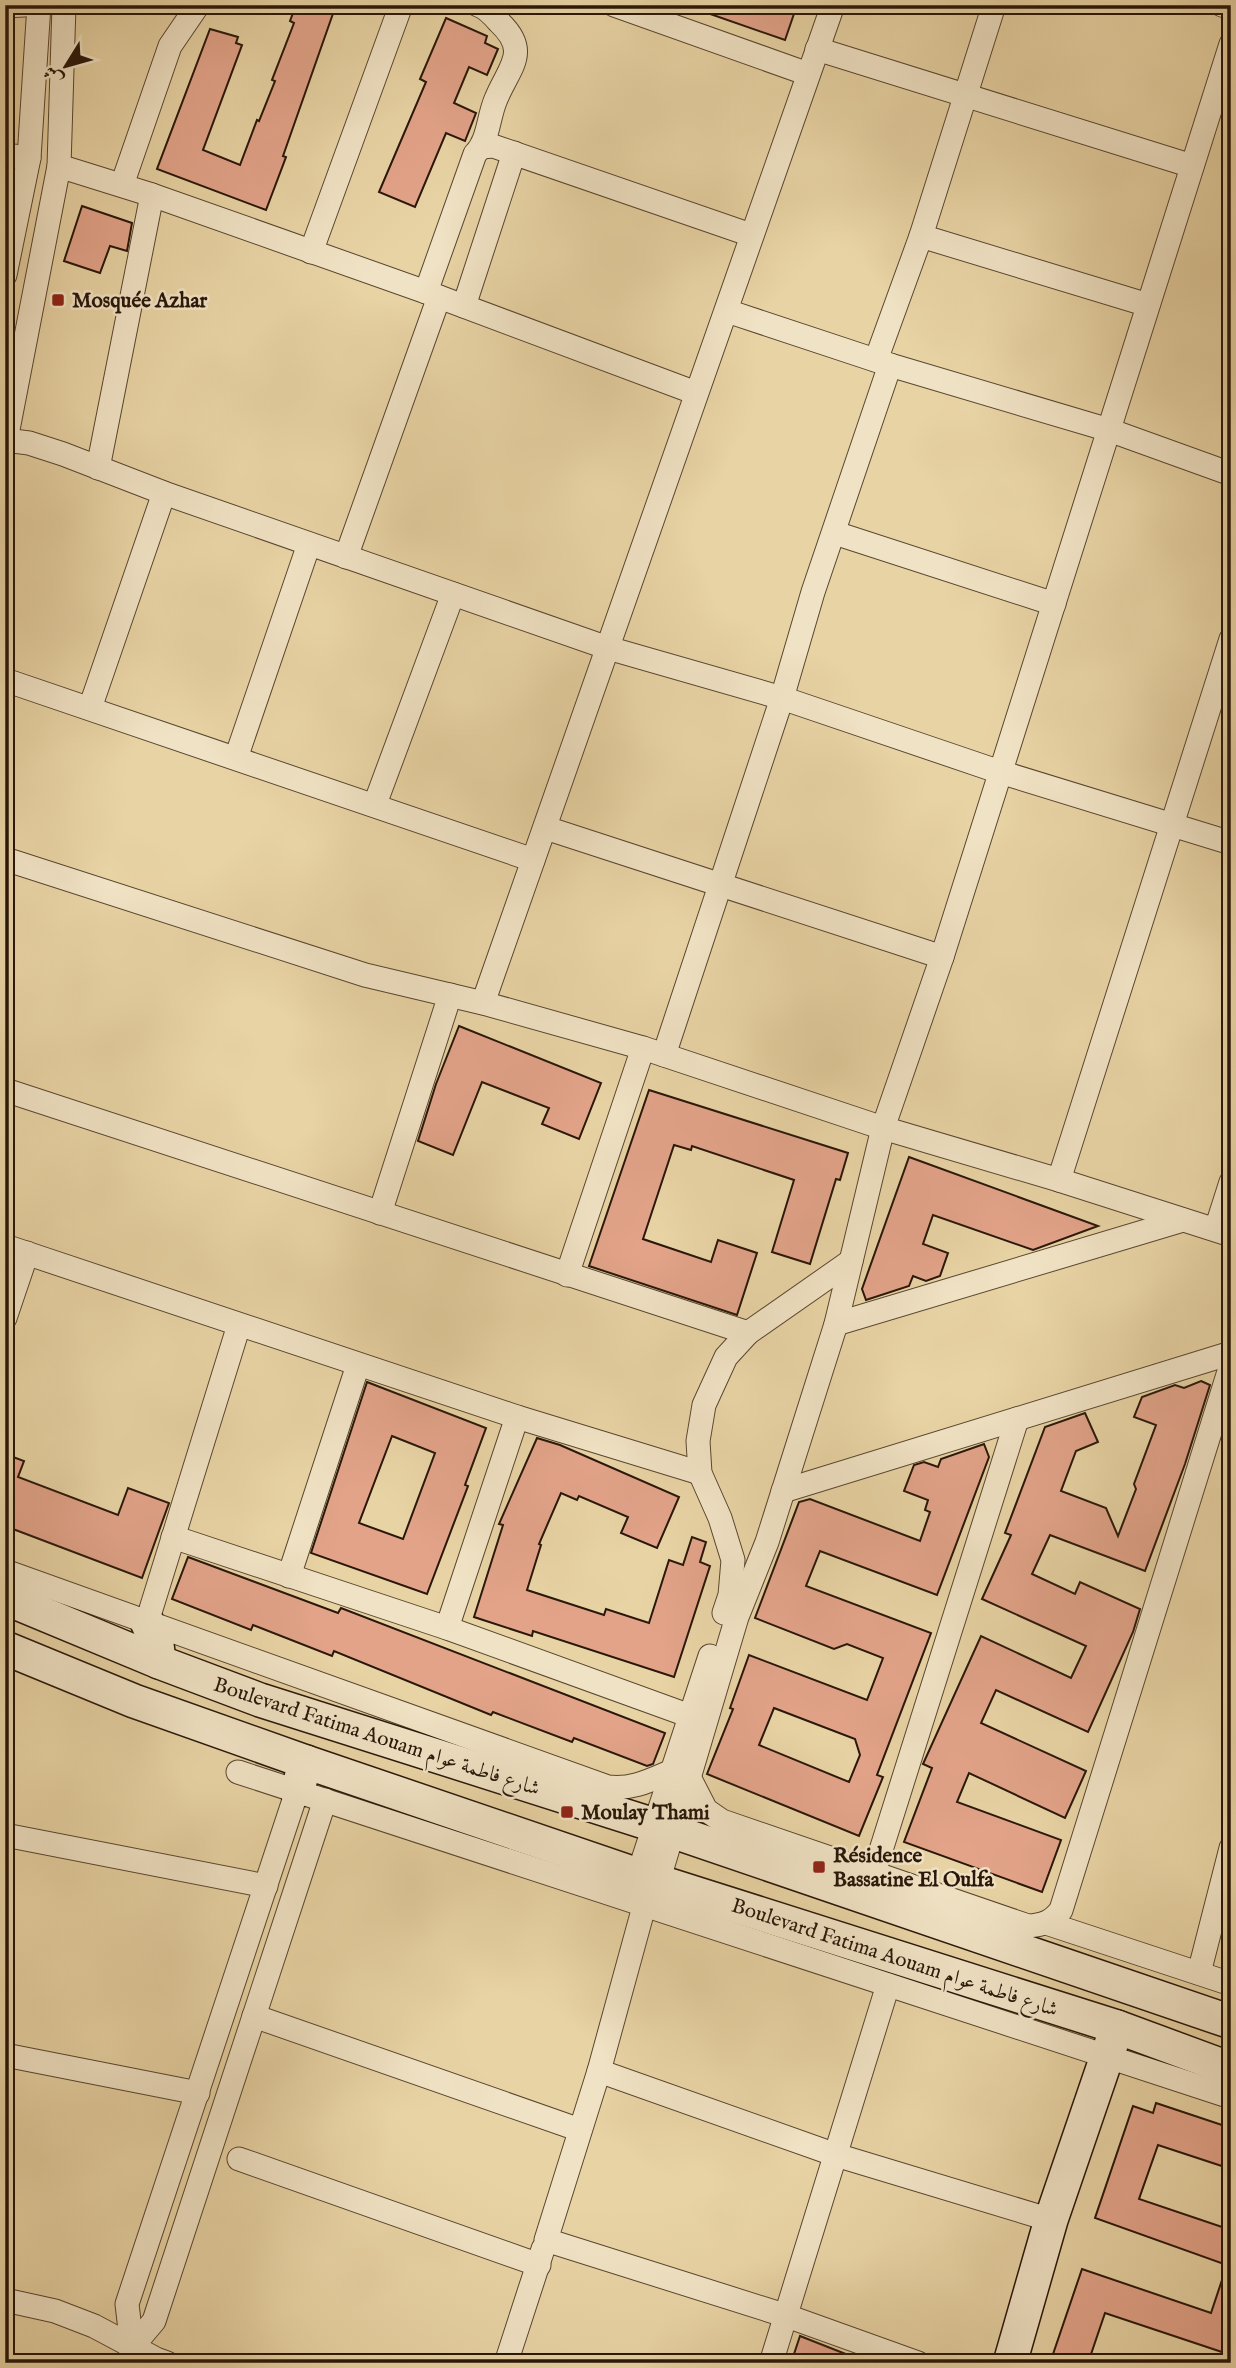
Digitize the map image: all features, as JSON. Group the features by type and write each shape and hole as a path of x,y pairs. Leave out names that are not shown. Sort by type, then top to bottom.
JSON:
{"main road":[{"name":"Boulevard Fatima Aouam شارع فاطمة عوام","path":"5,1598 159,1662 260,1700 664,1829 870,1885 1231,2022"},
{"path":"147,1622 158,1644 159,1662"},
{"name":"Boulevard Fatima Aouam شارع فاطمة عوام","path":"5,1648 134,1701 309,1784 648,1885 1121,2045 1231,2069"},
{"path":"1010,2363 1051,2220 1121,2045"},
{"path":"1031,2363 1121,2045"}],"street":[{"path":"5,6 24,5"},
{"path":"5,275 29,158 39,5"},
{"path":"64,5 59,166 6,442 29,443 608,648 782,698 1000,772 1231,843"},
{"path":"122,185 170,46 198,5"},
{"path":"311,252 401,5"},
{"path":"346,557 433,294 475,154 482,147 495,100 517,56 516,44 508,29 484,7 478,5"},
{"path":"614,5 808,74"},
{"path":"483,1003 833,5"},
{"path":"567,1275 720,886 782,698 813,592 835,533 921,236 994,5"},
{"path":"1222,5 1231,8"},
{"path":"506,2363 599,2071 648,1885 681,1774 767,1542 836,1324 883,1128 942,957 1231,44"},
{"path":"817,49 1192,166"},
{"path":"482,147 493,146 751,235"},
{"path":"464,306 514,153"},
{"path":"5,155 29,158"},
{"path":"59,166 152,195 433,294 696,393"},
{"path":"98,468 152,195"},
{"path":"921,236 1148,305"},
{"path":"727,311 883,363 1108,430 1231,474"},
{"path":"90,708 164,493"},
{"path":"835,533 1054,604"},
{"path":"236,758 309,544"},
{"path":"375,804 453,594"},
{"path":"1059,1180 1231,639"},
{"path":"5,680 533,860"},
{"path":"546,828 942,957"},
{"path":"5,859 365,975 483,1003 653,1052 883,1128 1223,1232 1231,1182"},
{"path":"380,1213 450,995"},
{"path":"5,1090 748,1333"},
{"path":"836,1324 1183,1220"},
{"path":"5,1318 16,1249 358,1365 700,1473"},
{"path":"851,1261 748,1333 726,1357 704,1405 698,1441 700,1473 723,1528 733,1560 733,1578 690,1716 681,1774 706,1810 722,1821 870,1885 1028,1926 1046,1923 1055,1918 1060,1910 1231,1365"},
{"path":"147,1622 239,1325"},
{"path":"783,1491 1231,1353"},
{"path":"289,1576 358,1365"},
{"path":"447,1628 517,1417"},
{"path":"870,1885 1017,1419"},
{"path":"173,1537 447,1628 690,1716"},
{"path":"5,1572 608,1787 638,1785 681,1774"},
{"path":"238,1772 309,1784"},
{"path":"130,2355 127,2304 266,1886 309,1784"},
{"path":"130,2355 154,2321 254,2016 309,1784"},
{"path":"5,1835 266,1886"},
{"path":"1199,1973 1231,1848"},
{"path":"648,1885 888,1985 1121,2045 1231,2097"},
{"path":"1046,1923 1231,1984"},
{"path":"771,2363 788,2316 888,1985"},
{"path":"254,2016 580,2130"},
{"path":"5,2055 198,2093"},
{"path":"599,2071 836,2155 1051,2220"},
{"path":"239,2159 539,2265"},
{"path":"546,2240 788,2316 918,2363"},
{"path":"5,2300 55,2311 94,2326 130,2355 167,2363"}],"building":[{"path":"296,5 336,5 266,210 157,169 210,29 238,37 236,43 242,45 203,150 240,165 275,81 272,80 294,23 290,21"},
{"path":"693,5 797,5 785,40 693,8"},
{"path":"446,18 487,36 485,43 498,49 487,75 469,67 454,103 476,113 465,141 446,133 415,207 379,192 426,82 420,79"},
{"path":"82,206 132,223 127,251 110,246 100,273 64,261"},
{"path":"459,1026 601,1083 579,1139 542,1124 549,1108 482,1082 453,1155 418,1141 436,1084"},
{"path":"649,1090 848,1153 840,1180 836,1179 810,1264 772,1252 794,1180 692,1146 691,1150 674,1145 643,1239 711,1262 718,1240 757,1253 737,1315 589,1266"},
{"path":"909,1157 1098,1226 1033,1250 933,1215 923,1244 948,1253 940,1276 926,1281 913,1276 909,1286 866,1300 862,1289"},
{"path":"1201,1381 1210,1385 1185,1464 1145,1571 1050,1535 1032,1574 1075,1594 1080,1582 1140,1609 1133,1632 1088,1732 996,1690 981,1723 1086,1771 1065,1818 969,1773 957,1802 1061,1840 1042,1892 904,1842 932,1768 923,1764 981,1636 1071,1678 1086,1646 982,1599 1011,1535 1005,1533 1045,1427 1085,1413 1098,1442 1076,1451 1061,1491 1106,1508 1118,1536 1156,1425 1134,1417 1142,1397 1175,1385 1184,1388"},
{"path":"367,1382 486,1428 465,1485 468,1486 427,1594 311,1553","holes":["392,1436 435,1453 403,1539 359,1523"]},
{"path":"537,1438 560,1445 679,1497 657,1548 621,1533 628,1517 579,1496 577,1500 561,1493 539,1544 541,1545 527,1590 604,1615 606,1609 649,1623 669,1560 683,1565 692,1537 706,1542 700,1562 710,1566 674,1677 533,1631 532,1636 474,1617 503,1525 499,1524"},
{"path":"984,1444 989,1457 937,1595 820,1551 806,1586 931,1633 877,1775 883,1777 859,1836 707,1774 733,1709 730,1708 749,1655 867,1700 883,1658 847,1644 834,1649 755,1618 799,1502 810,1499 920,1541 930,1512 925,1510 928,1500 904,1491 914,1465 924,1462 938,1467 941,1459","holes":["774,1708 855,1739 860,1755 849,1782 759,1745"]},
{"path":"5,1454 24,1461 18,1477 118,1515 128,1488 169,1503 142,1578 5,1526"},
{"path":"188,1557 338,1613 341,1608 665,1733 653,1764 647,1766 574,1738 572,1742 493,1712 491,1715 334,1651 332,1656 253,1625 251,1630 172,1599"},
{"path":"1156,2103 1231,2128 1231,2169 1158,2145 1139,2199 1231,2230 1231,2355 1105,2313 1088,2363 1050,2363 1082,2269 1211,2313 1227,2265 1095,2218 1133,2106 1153,2113"},
{"path":"800,2336 866,2362 866,2363 791,2363"}],"place":[{"name":"Mosquée Azhar","path":"58,300"},
{"name":"Moulay Thami","path":"567,1812"},
{"name":"Résidence Bassatine El Oulfa","path":"819,1867"}]}
